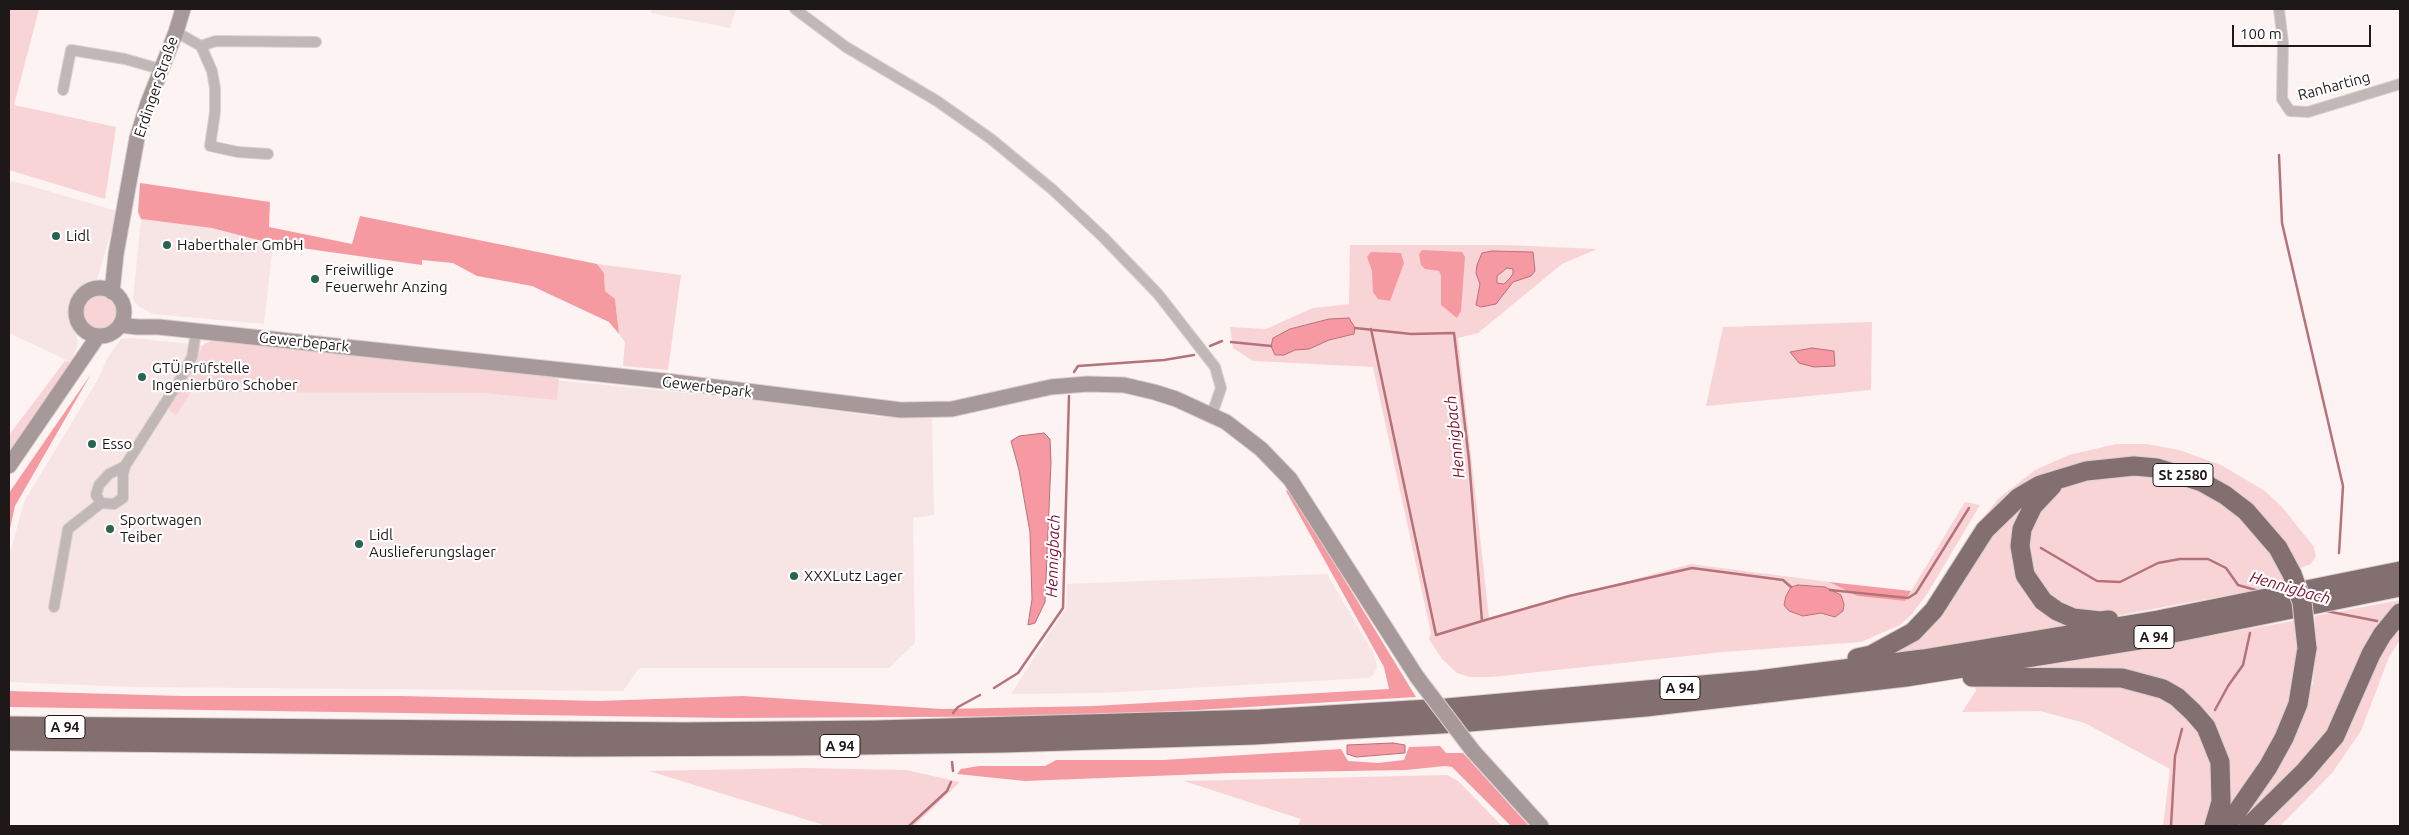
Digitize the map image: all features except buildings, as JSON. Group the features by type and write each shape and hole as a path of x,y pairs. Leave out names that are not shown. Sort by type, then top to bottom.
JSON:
{"highway":[{"name":"St 2580","path":"2063,478 2086,470 2134,466 2157,468 2202,482 2225,494 2246,510 2278,548 2292,574 2302,602 2307,648 2298,704 2284,738 2268,767 2227,826"},
{"path":"2063,478 2033,506 2022,529 2021,561 2032,589 2043,601 2057,611 2073,618 2100,621 2135,615 2158,620"},
{"path":"1817,673 1839,662 1871,655 1913,632 1934,610 1985,530 2018,498 2040,485 2063,478"},
{"name":"A 94","path":"9,726 694,732 1072,726 1260,720 1446,708 1668,689 1817,673 2007,646 2158,620 2400,571"},
{"name":"A 94","path":"9,741 566,747 1003,743 1245,735 1566,715 1906,677 2140,640 2400,587"},
{"path":"2249,826 2305,771 2335,736 2371,654 2382,635 2400,613"},
{"path":"1906,677 1925,680 1976,676 2122,678 2163,689 2193,712 2206,727 2214,744 2220,762 2222,782 2221,802 2214,826"}],"street":[{"name":"Erdinger Straße","path":"106,290 107,268 116,254 137,138 160,69 176,32 183,9"},
{"path":"795,9 846,47 936,100 991,139 1053,190 1104,237 1158,294 1214,367 1221,388 1212,414"},
{"name":"Ranharting","path":"2280,9 2283,43 2282,100 2290,111 2308,112 2400,84"},
{"path":"176,32 201,46 212,71 215,88 215,112 210,146 238,152 268,154"},
{"path":"201,46 216,41 316,42"},
{"path":"63,90 71,50 125,59 160,69"},
{"path":"106,290 122,302 122,319 110,334 92,333 78,319 77,306 84,295 106,290"},
{"name":"Gewerbepark","path":"122,319 139,316 159,326 196,332 700,385 901,410 952,410 1051,387 1108,384 1139,388 1162,394 1212,414 1226,422 1261,449 1302,494 1363,594 1417,677 1473,751 1541,826"},
{"path":"54,607 68,529 101,502 114,504 123,498 125,466 178,383 192,357 196,332"},
{"path":"9,466 58,397 75,369 92,333"},
{"path":"101,502 96,495 98,485 110,474 125,466"}],"shaded area":[{"path":"9,9 39,9 14,105 116,127 105,199 9,170"},
{"path":"652,9 736,9 730,28 651,13"},
{"path":"13,181 117,211 97,280 77,290 72,317 78,344 71,362 9,333 9,183"},
{"path":"140,183 270,202 269,227 352,244 360,216 597,264 604,273 605,291 615,299 619,334 609,322 532,286 477,276 453,263 422,260 422,265 273,244 212,228 141,219 138,212"},
{"path":"141,219 212,228 273,244 264,324 154,314 139,307 133,300"},
{"path":"1350,245 1506,245 1597,249 1562,264 1478,333 1458,338 1489,618 1691,564 1829,582 1857,596 1905,601 1965,502 1980,505 1927,594 1912,614 1900,625 1861,642 1723,652 1492,677 1470,677 1457,673 1442,659 1429,639 1431,633 1373,367 1253,361 1233,348 1230,327 1266,329 1313,308 1349,304"},
{"path":"1422,250 1462,252 1465,257 1461,311 1457,318 1441,305 1441,276 1439,271 1425,269 1421,265 1419,254"},
{"path":"1492,251 1533,252 1535,271 1531,276 1513,282 1496,304 1481,307 1476,305 1480,284 1476,273 1482,253","holes":["1507,268 1513,269 1513,274 1504,284 1497,283 1497,276"]},
{"path":"1371,252 1401,253 1404,263 1390,301 1378,299 1373,292 1372,271 1367,257"},
{"path":"597,264 681,275 668,370 623,366 625,342 619,334 615,299 605,291 604,273"},
{"path":"100,295 107,296 112,300 116,305 116,319 112,324 107,328 100,329 93,328 88,324 84,319 83,312 84,305 88,300 93,296"},
{"path":"1349,318 1355,328 1354,334 1329,340 1309,349 1295,350 1284,355 1275,355 1271,346 1273,338 1290,329 1329,319"},
{"path":"1872,322 1871,390 1706,406 1723,327","holes":["1812,348 1835,366 1814,367 1790,352"]},
{"path":"132,338 736,398 880,417 932,418 934,515 913,518 915,643 889,668 639,668 623,691 131,687 9,682 9,556 25,500 97,381 108,357 121,339"},
{"path":"213,340 554,376 559,379 557,400 485,393 191,392 176,415 170,411 169,405 204,344"},
{"path":"1812,348 1834,351 1835,366 1814,367 1799,363 1790,352"},
{"path":"65,361 71,362 59,383 9,456 9,435"},
{"path":"91,374 15,506 9,533 9,493"},
{"path":"1044,433 1050,439 1051,462 1045,602 1035,623 1028,625 1032,599 1030,532 1019,470 1011,441 1019,436"},
{"path":"2116,444 2147,444 2179,450 2221,465 2265,491 2282,507 2314,547 2316,556 2311,564 2300,568 2287,546 2263,517 2215,480 2186,468 2120,458 2086,465 2043,480 2015,498 1987,524 1968,548 1933,608 1913,629 1893,641 1876,647 1871,642 1884,638 1908,625 1932,597 1970,535 1998,499 2035,470 2069,455"},
{"path":"2098,476 2157,477 2194,488 2225,505 2252,529 2269,551 2288,588 2284,585 2098,619 2039,593 2025,540 2031,521 2055,491"},
{"path":"1289,489 1416,697 1096,716 730,718 9,707 9,691 182,696 401,696 598,701 743,696 942,709 1094,706 1389,689 1384,667 1286,491"},
{"path":"2029,498 2017,564 2066,623 2065,630 1884,657 1921,635 1942,617 1987,539"},
{"path":"1327,574 1375,656 1377,668 1373,675 1368,678 1102,693 1011,694 1066,608 1067,584"},
{"path":"1829,582 1911,591 1905,601 1857,596"},
{"path":"1798,585 1825,587 1841,595 1844,604 1843,611 1835,617 1821,613 1803,616 1789,611 1784,605 1786,596 1791,587"},
{"path":"2400,600 2400,609 2337,723 2244,826 2236,826 2297,729 2313,683 2316,647 2315,616"},
{"path":"2299,620 2301,632 2294,702 2268,759 2227,818 2227,802 2185,699 2023,669"},
{"path":"2400,622 2400,640 2389,657 2361,731 2332,773 2280,826 2259,826 2325,759 2371,666"},
{"path":"1974,682 2086,684 2154,690 2198,726 2217,774 2210,826 2163,826 2170,769 2085,723 2040,711 1962,712 1976,691"},
{"path":"1393,743 1405,745 1405,753 1356,757 1347,754 1347,745"},
{"path":"1440,746 1446,753 1463,753 1529,826 1511,826 1452,767 1445,766 1406,770 1231,773 1025,781 957,774 961,769 979,766 1045,766 1056,760 1163,760 1341,749 1348,761 1378,763 1404,760 1409,747"},
{"path":"804,768 906,770 960,782 914,826 827,826 649,771"},
{"path":"1447,775 1458,781 1502,826 1298,826 1301,819 1184,781"}],"waterway":[{"path":"2279,155 2282,223 2343,486 2339,553"},
{"name":"Hennigbach","path":"1355,328 1411,334 1454,333 1469,460 1482,621 1569,596 1692,568 1783,580 1791,587"},
{"name":"Hennigbach","path":"1371,329 1436,635 1482,621"},
{"name":"Hennigbach","path":"1210,346 1222,341"},
{"name":"Hennigbach","path":"1231,342 1271,346"},
{"name":"Hennigbach","path":"1074,372 1078,366 1164,360 1194,355"},
{"name":"Hennigbach","path":"994,688 1018,673 1063,608 1069,396"},
{"name":"Hennigbach","path":"1830,590 1908,598 1916,593 1969,508"},
{"name":"Hennigbach","path":"2041,548 2097,581 2120,582 2158,563 2180,559 2208,559 2226,568 2238,585 2259,591"},
{"name":"Hennigbach","path":"2326,611 2377,621"},
{"path":"2215,710 2228,686 2243,665 2250,633"},
{"name":"Hennigbach","path":"953,713 958,707 980,695"},
{"path":"2171,826 2175,756 2182,729"},
{"name":"Hennigbach","path":"952,762 953,771"},
{"name":"Hennigbach","path":"909,826 947,791 951,782"}],"place":[{"name":"Lidl","path":"56,236"},
{"name":"Haberthaler GmbH","path":"167,245"},
{"name":"Freiwillige Feuerwehr Anzing","path":"315,279"},
{"name":"GTÜ Prüfstelle Ingenierbüro Schober","path":"142,377"},
{"name":"Esso","path":"92,444"},
{"name":"Sportwagen Teiber","path":"110,529"},
{"name":"Lidl Auslieferungslager","path":"359,544"},
{"name":"XXXLutz Lager","path":"794,576"}]}
